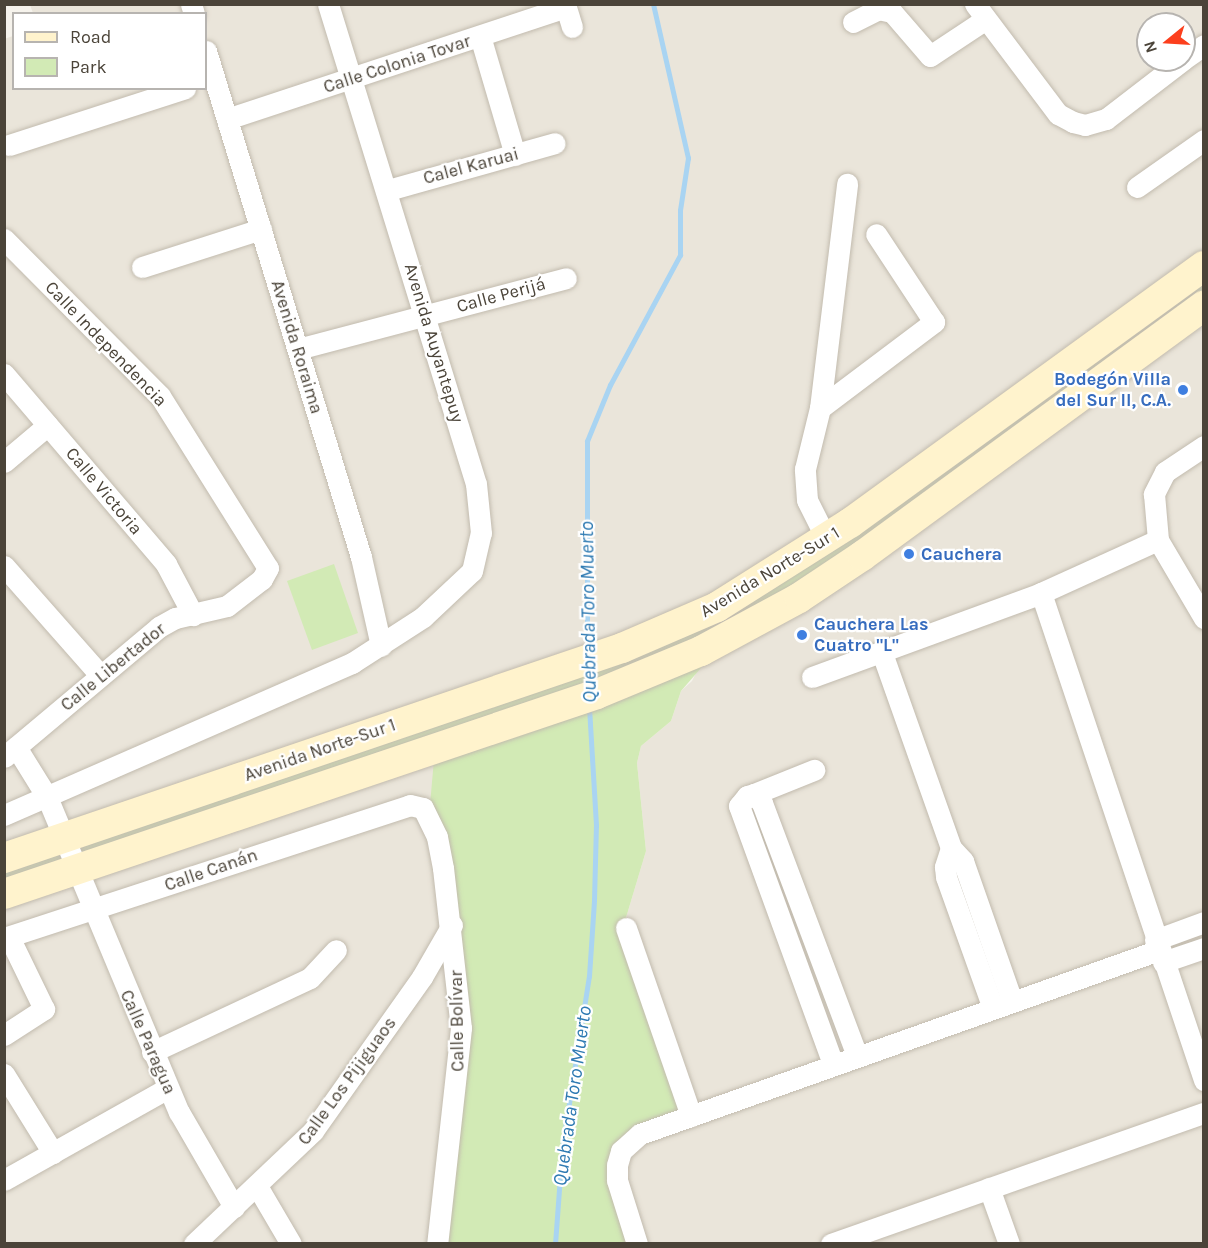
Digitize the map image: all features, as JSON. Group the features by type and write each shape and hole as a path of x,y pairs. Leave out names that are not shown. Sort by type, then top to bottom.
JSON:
{"main road":[{"name":"Avenida Norte-Sur 1","path":"4,858 622,648 717,608 826,538 1203,266"},
{"name":"Avenida Norte-Sur 1","path":"4,894 552,709 632,681 701,651 799,598 1203,306"}],"street":[{"name":"Avenida Auyantepuy","path":"4,815 317,681 381,646 423,618 472,571 481,533 476,484 388,190 328,4"},
{"name":"Calle Colonia Tovar","path":"227,119 565,6"},
{"path":"565,6 572,27"},
{"path":"853,22 878,9 892,12 930,56 980,12 1058,114 1085,125 1106,119 1168,72"},
{"path":"480,36 515,154"},
{"name":"Avenida Roraima","path":"207,58 210,81 227,119 364,568 381,646"},
{"path":"9,144 179,90"},
{"path":"1137,187 1203,140"},
{"name":"Calel Karuai","path":"388,190 555,143"},
{"path":"826,538 805,489 820,408 847,184"},
{"path":"142,267 261,230"},
{"path":"820,408 934,322 876,234"},
{"name":"Calle Independencia","path":"4,239 160,396 257,547"},
{"name":"Calle Perijá","path":"298,349 566,278"},
{"name":"Calle Victoria","path":"4,374 166,564 193,615"},
{"path":"4,462 48,425"},
{"path":"1203,446 1173,466 1157,483 1154,494 1158,540 1203,618"},
{"path":"812,677 1041,593 1158,540"},
{"name":"Calle Libertador","path":"10,752 159,627 227,606 262,579 268,568 257,547"},
{"path":"4,566 100,675"},
{"path":"1041,593 1203,1080"},
{"path":"882,653 951,848 945,867 946,877 1003,1004"},
{"name":"Calle Paragua","path":"10,752 47,797 168,1088 196,1146 234,1207"},
{"path":"814,770 741,800 739,806 833,1064"},
{"path":"754,794 762,803 857,1056"},
{"name":"Calle Canán","path":"7,937 418,805"},
{"name":"Calle Bolívar","path":"418,805 429,816 437,837 452,925 460,1053 437,1244"},
{"path":"637,1244 617,1180 621,1151 640,1134 1003,1004 1159,951 1203,922"},
{"name":"Calle Los Pijiguaos","path":"194,1244 257,1186 325,1117 422,977 452,925"},
{"path":"626,928 691,1116"},
{"path":"788,939 810,931"},
{"path":"4,1035 44,1009 7,937"},
{"path":"1159,951 1203,948"},
{"path":"152,1052 310,978 336,950"},
{"path":"4,1074 52,1153"},
{"path":"4,1180 168,1088"},
{"path":"831,1244 1203,1113"},
{"path":"257,1186 291,1244"},
{"path":"989,1188 1009,1244"}],"shaded area":[{"path":"30,5 1203,5 1203,266 751,588 5,858 4,39 12,36 12,90 207,90 207,12 33,12"},
{"path":"1203,306 1203,1243 637,1243 621,1151 625,921 646,851 637,763 641,746 671,721 681,691 692,681 703,659"},
{"path":"435,748 456,960 437,1243 5,1243 4,894"}],"green space":[{"path":"1203,266 1203,306 703,659 701,668 681,691 671,721 641,746 637,763 646,851 625,921 691,1116 621,1151 637,1243 437,1243 460,1053 429,816 435,748 5,894 4,858 685,623"},
{"path":"334,564 358,633 312,650 287,581"}],"waterway":[{"name":"Quebrada Toro Muerto","path":"587,651 587,441 610,385 680,255 680,210 688,158 653,4"},
{"name":"Quebrada Toro Muerto","path":"555,1244 562,1148 589,976 594,900 596,825 589,708"}],"place":[{"name":"Bodegón Villa del Sur II, C.A.","path":"1183,390"},
{"name":"Cauchera","path":"909,554"},
{"name":"Cauchera Las Cuatro \"L\"","path":"802,635"}]}
